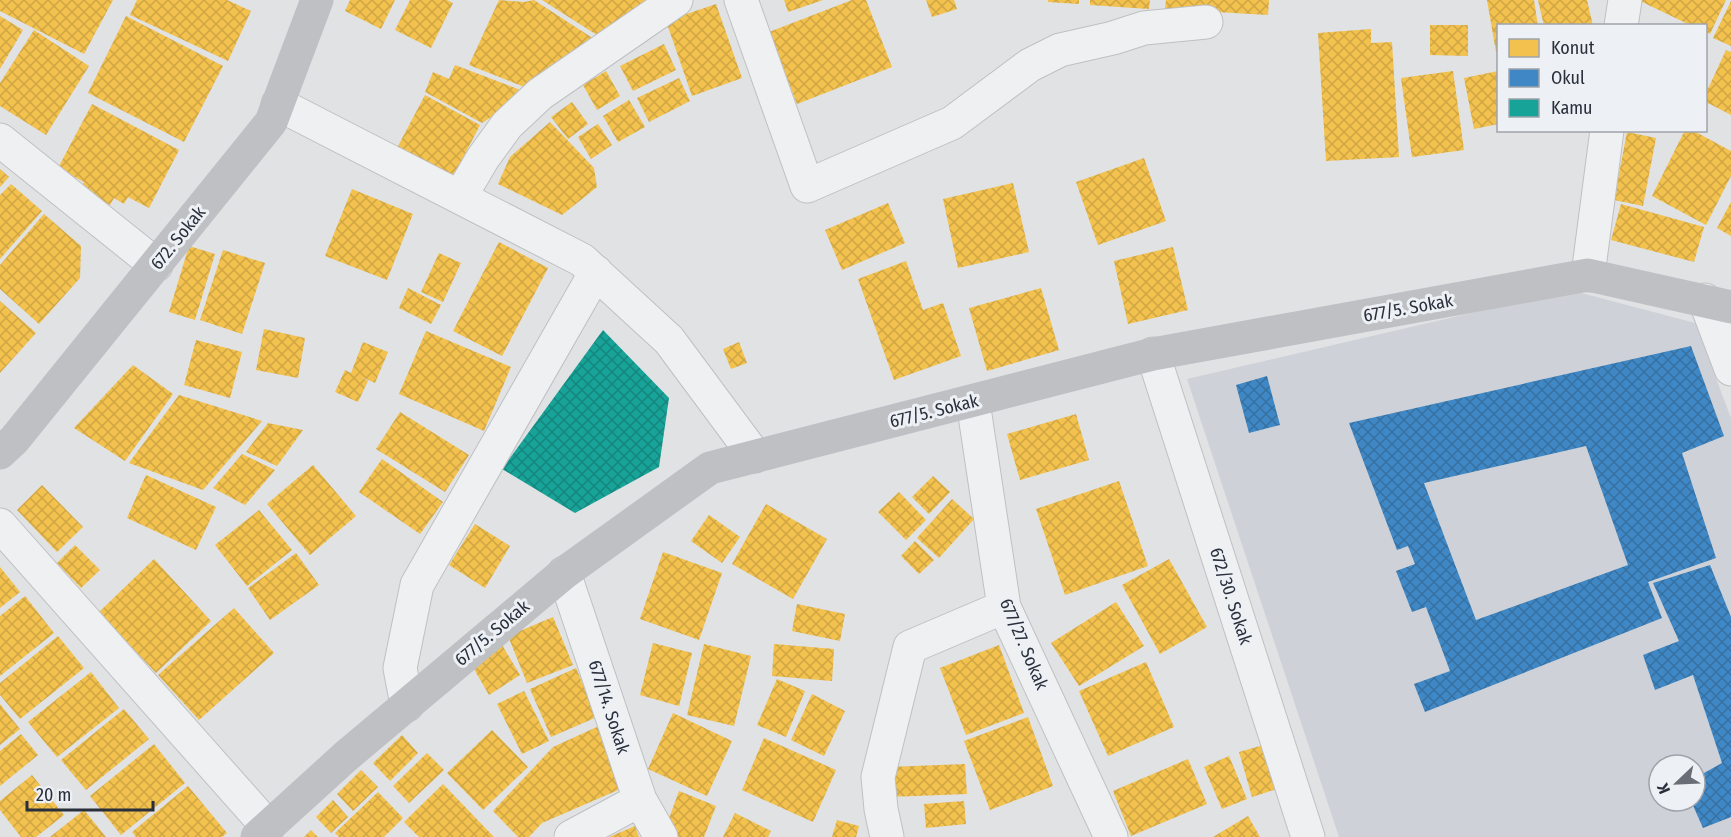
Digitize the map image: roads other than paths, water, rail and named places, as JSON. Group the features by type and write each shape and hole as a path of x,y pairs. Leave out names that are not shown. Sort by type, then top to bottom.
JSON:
{"street":[{"name":"672. Sokak","path":"5,440 156,265 271,122 317,0"},
{"path":"460,197 483,158 507,125 540,94 676,0"},
{"path":"741,0 807,186 952,123 1030,65 1060,50 1113,38 1144,28 1206,22"},
{"path":"1621,24 1625,0"},
{"path":"278,104 582,260 669,340 755,456"},
{"path":"1588,275 1607,132"},
{"path":"0,140 156,265"},
{"path":"407,705 400,668 417,585 596,272"},
{"name":"677/5. Sokak","path":"263,832 345,757 564,573 710,468 1153,354 1588,275 1718,303"},
{"path":"1718,303 1731,369"},
{"name":"672/30. Sokak","path":"1153,354 1308,837"},
{"name":"677/27. Sokak","path":"973,402 1004,607 1111,837"},
{"path":"0,525 263,832"},
{"name":"677/14. Sokak","path":"564,573 640,800 661,837"},
{"path":"887,837 878,777 910,647 1004,607"},
{"path":"571,837 640,800"}]}
